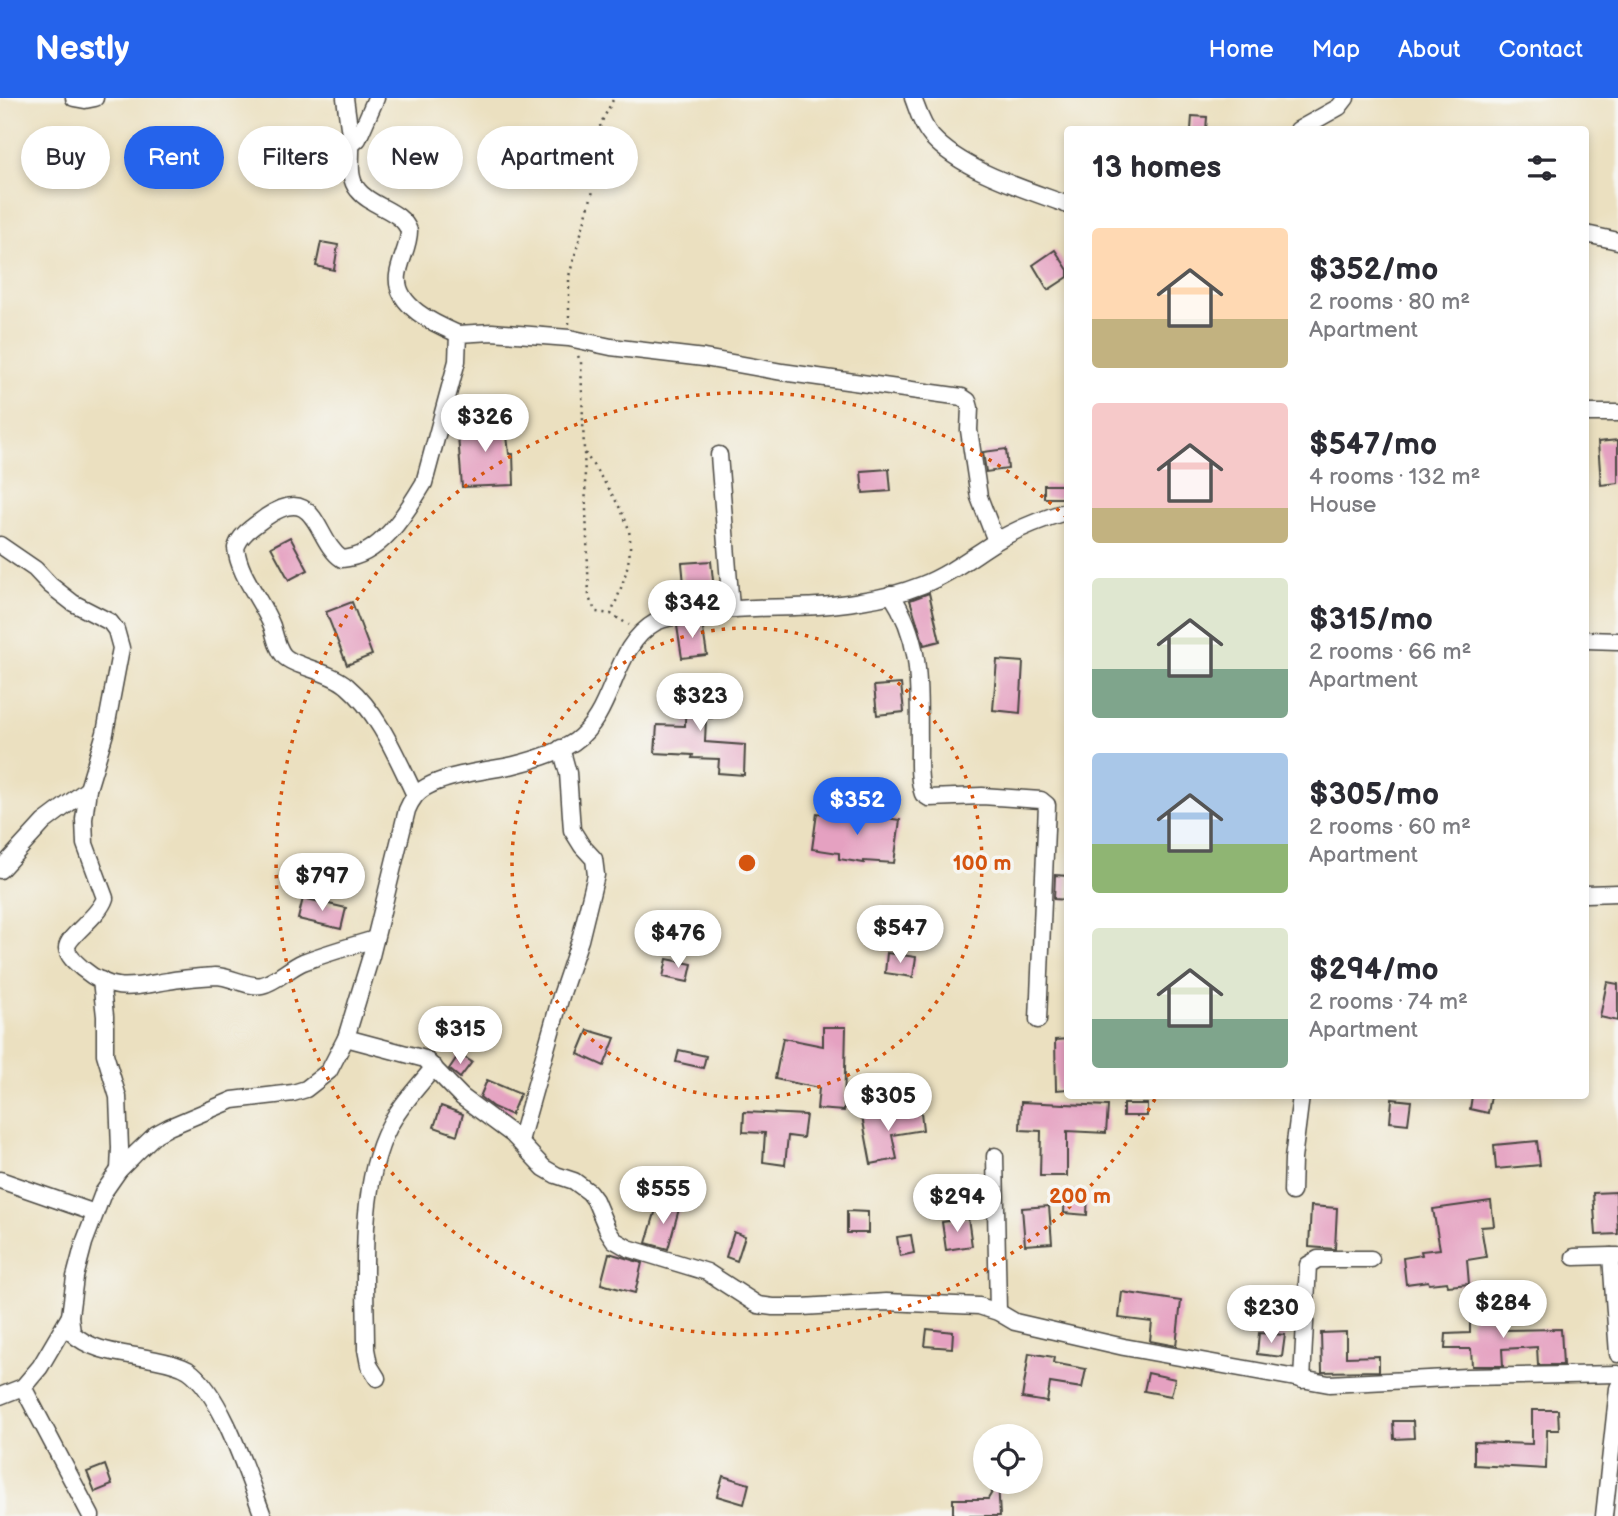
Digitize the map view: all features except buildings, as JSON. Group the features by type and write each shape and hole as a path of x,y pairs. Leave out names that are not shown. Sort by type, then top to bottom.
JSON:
{"street":[{"path":"74,98 94,98"},
{"path":"345,98 349,126"},
{"path":"353,143 358,139 376,98"},
{"path":"913,98 923,124 931,136 945,148 978,169 1064,203"},
{"path":"1305,126 1339,107 1346,98"},
{"path":"353,182 364,197 407,225 409,238 398,277 400,291 408,304 436,324 458,334 492,332 569,338 611,347 704,358 782,372 961,397 969,405 969,430 979,497 996,541"},
{"path":"1589,235 1618,242"},
{"path":"415,795 381,730 361,700 330,674 284,656 265,610 244,573 236,548 247,531 285,507 297,507 311,514 331,549 342,559 349,559 377,545 413,501 424,483 457,361 458,334"},
{"path":"1589,413 1618,413"},
{"path":"719,455 731,608"},
{"path":"263,1516 223,1418 209,1390 202,1383 186,1369 174,1364 106,1350 83,1341 72,1333 70,1316 75,1277 103,1193 119,1170 156,1134 233,1100 306,1089 329,1071 346,1038 375,939 407,810 415,795 430,785 457,776 514,765 573,742 593,724 605,704 629,648 655,623 671,617 731,608 859,602 891,594 937,578 996,541 1038,520 1064,512"},
{"path":"0,545 36,569 50,585 73,603 102,617 117,630 121,648 105,733 88,789 84,819 85,844 106,898 98,913 70,940 67,947 72,960 101,980 123,989 216,976 256,986 273,981 281,973 302,962 375,939"},
{"path":"891,594 904,613 918,658 919,767 923,794 929,798 982,796 1041,800 1047,805 1038,1020"},
{"path":"1589,640 1618,640"},
{"path":"520,1141 561,996 580,940 596,875 594,859 572,830 568,773 561,748"},
{"path":"0,870 44,822 88,789"},
{"path":"1589,894 1618,894"},
{"path":"101,980 106,1054 118,1097 119,1170"},
{"path":"346,1038 416,1055 435,1067 462,1097 520,1141 550,1172 574,1181 589,1192 608,1231 619,1243 708,1272 751,1302 773,1307 886,1303 979,1306 1016,1322 1110,1344 1329,1384 1467,1377 1618,1374"},
{"path":"377,1378 369,1365 366,1349 366,1231 369,1193 381,1143 391,1124 435,1067"},
{"path":"1292,1192 1301,1099"},
{"path":"995,1156 998,1312"},
{"path":"0,1180 95,1213"},
{"path":"1574,1257 1614,1256 1618,1354"},
{"path":"1302,1380 1308,1265 1318,1259 1371,1259"},
{"path":"0,1396 23,1387 40,1367 70,1316"},
{"path":"23,1387 91,1516"},
{"path":"1604,1516 1618,1388"}],"path":[{"path":"614,98 600,125 606,145 569,276 569,338 580,362 589,598 596,612 611,614 642,633"},
{"path":"584,451 628,525 627,566 611,614"}]}
